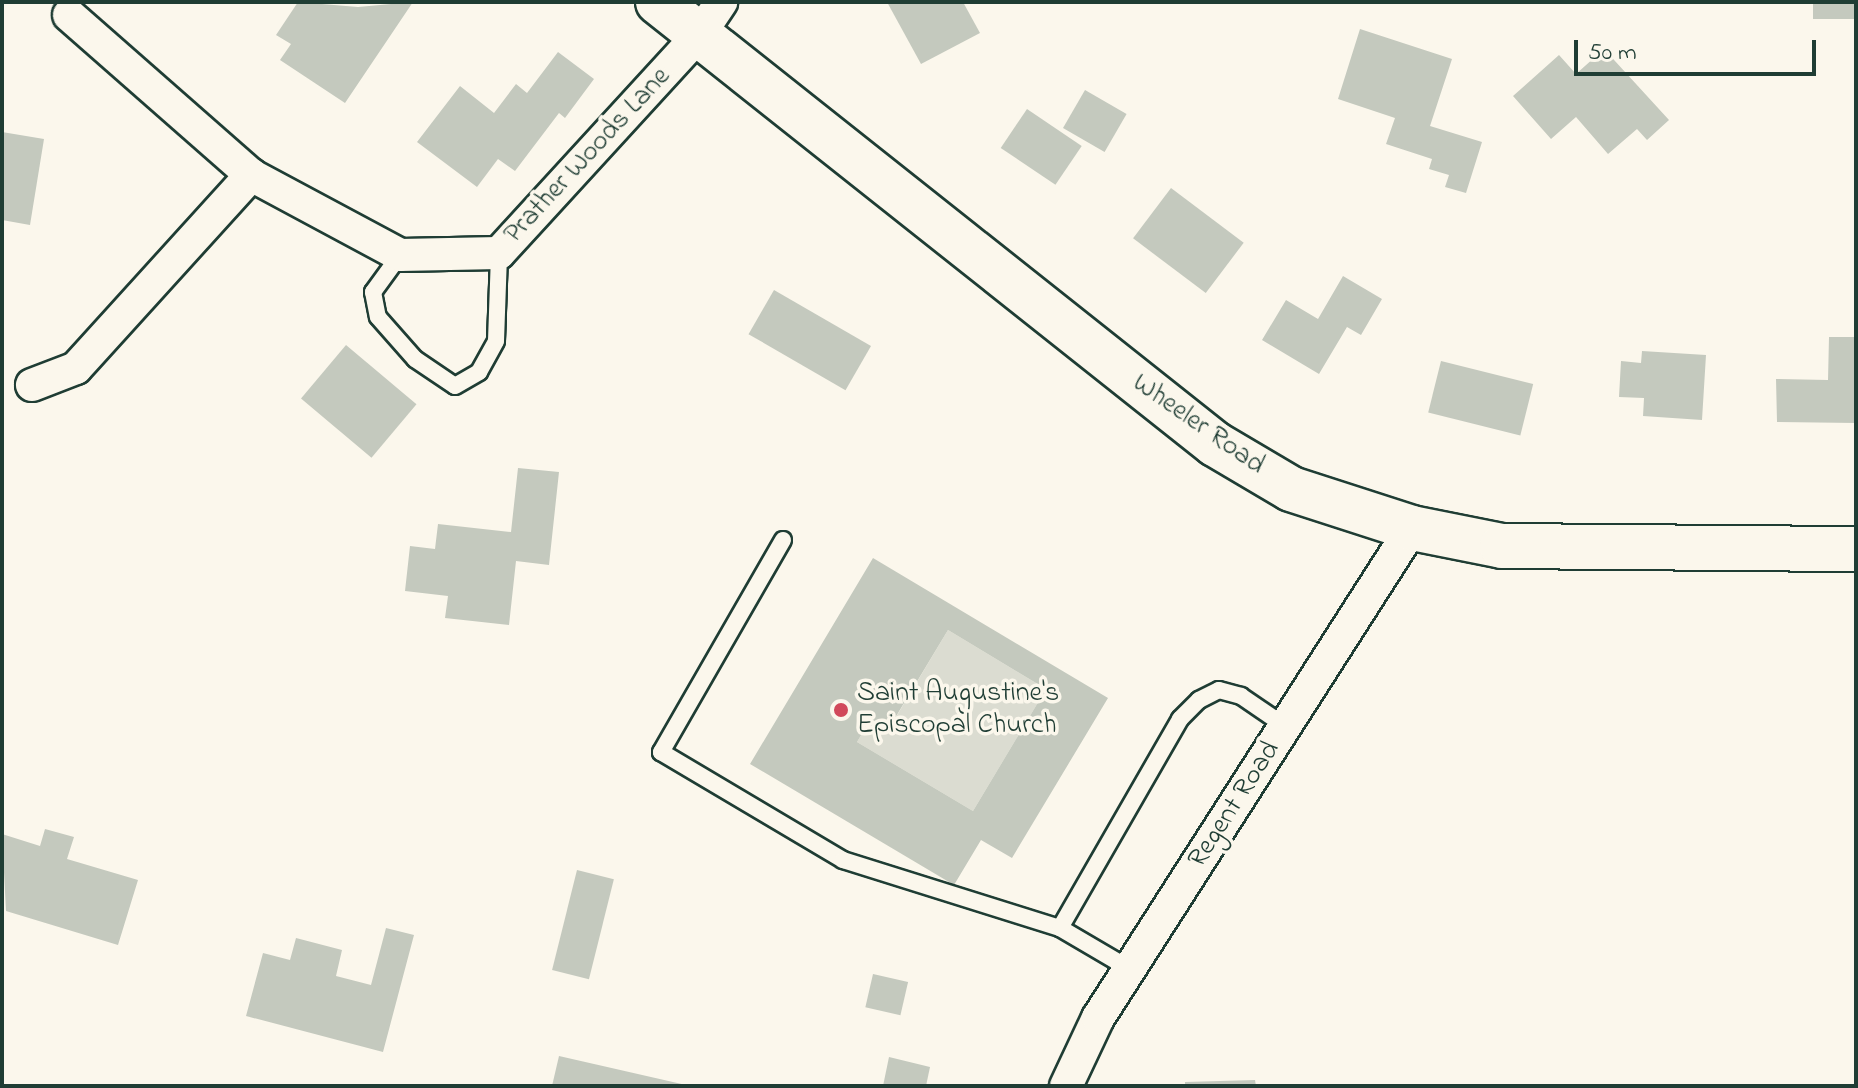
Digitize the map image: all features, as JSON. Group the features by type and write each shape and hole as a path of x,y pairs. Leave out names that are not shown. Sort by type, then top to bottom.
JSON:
{"street":[{"name":"Wheeler Road","path":"658,2 710,19 1215,444 1291,489 1412,528 1502,546 1856,549"},
{"name":"Prather Woods Lane","path":"69,15 251,175 400,255 499,253 710,19"},
{"path":"32,385 76,368 251,175"},
{"name":"Regent Road","path":"1066,1086 1130,969 1412,528"}],"lane":[{"path":"400,255 373,292 378,317 415,359 455,386 479,372 496,341 499,253"},
{"path":"783,540 661,752 843,860 1060,928 1130,969"},
{"path":"1060,928 1180,719 1199,700 1219,690 1241,696 1285,726"}],"shaded area":[{"path":"948,630 1046,689 973,811 857,742 869,722 887,732"}],"building":[{"path":"298,2 358,7 413,2 345,103 280,60 291,44 276,35"},
{"path":"887,2 963,2 980,33 921,64"},
{"path":"1813,2 1856,2 1856,19 1813,19"},
{"path":"1360,29 1452,59 1430,126 1482,142 1466,193 1445,187 1449,175 1429,169 1432,159 1386,144 1395,118 1338,99"},
{"path":"1604,49 1669,120 1647,140 1637,129 1608,154 1576,117 1551,139 1513,96 1559,55 1576,74"},
{"path":"558,52 594,79 565,118 559,113 515,171 498,159 477,187 417,142 460,86 494,113 516,84 527,93"},
{"path":"1085,90 1127,114 1105,152 1063,128"},
{"path":"1027,109 1082,146 1055,185 1001,148"},
{"path":"2,132 44,139 30,225 2,220"},
{"path":"1171,188 1244,243 1206,293 1133,238"},
{"path":"1343,276 1382,299 1361,335 1347,327 1319,374 1262,340 1286,300 1318,319"},
{"path":"774,290 871,346 845,390 748,334"},
{"path":"1829,337 1856,337 1856,423 1777,422 1776,379 1828,380"},
{"path":"346,345 416,404 371,458 301,399"},
{"path":"1642,351 1706,355 1702,420 1643,416 1644,398 1619,397 1621,361 1641,363"},
{"path":"1441,361 1533,384 1520,435 1428,412"},
{"path":"518,468 559,472 549,565 516,561 509,625 445,618 448,596 405,591 410,546 435,549 438,524 511,532"},
{"name":"Saint Augustine's Episcopal Church","path":"873,558 1108,698 1012,858 981,840 954,885 750,764","holes":["948,630 1046,689 973,811 857,742 869,722 886,733"]},
{"path":"45,829 74,837 67,859 138,880 118,945 6,911 2,834 40,846"},
{"path":"577,870 614,879 589,979 552,970"},
{"path":"386,928 414,935 383,1052 246,1016 263,953 290,960 296,938 342,950 336,976 371,985"},
{"path":"873,974 908,982 900,1015 865,1007"},
{"path":"559,1056 686,1085 686,1086 552,1086"},
{"path":"889,1057 930,1067 926,1086 883,1086"},
{"path":"1255,1080 1256,1086 1185,1086 1185,1082"}],"place":[{"name":"Saint Augustine's Episcopal Church","path":"841,710"}]}
